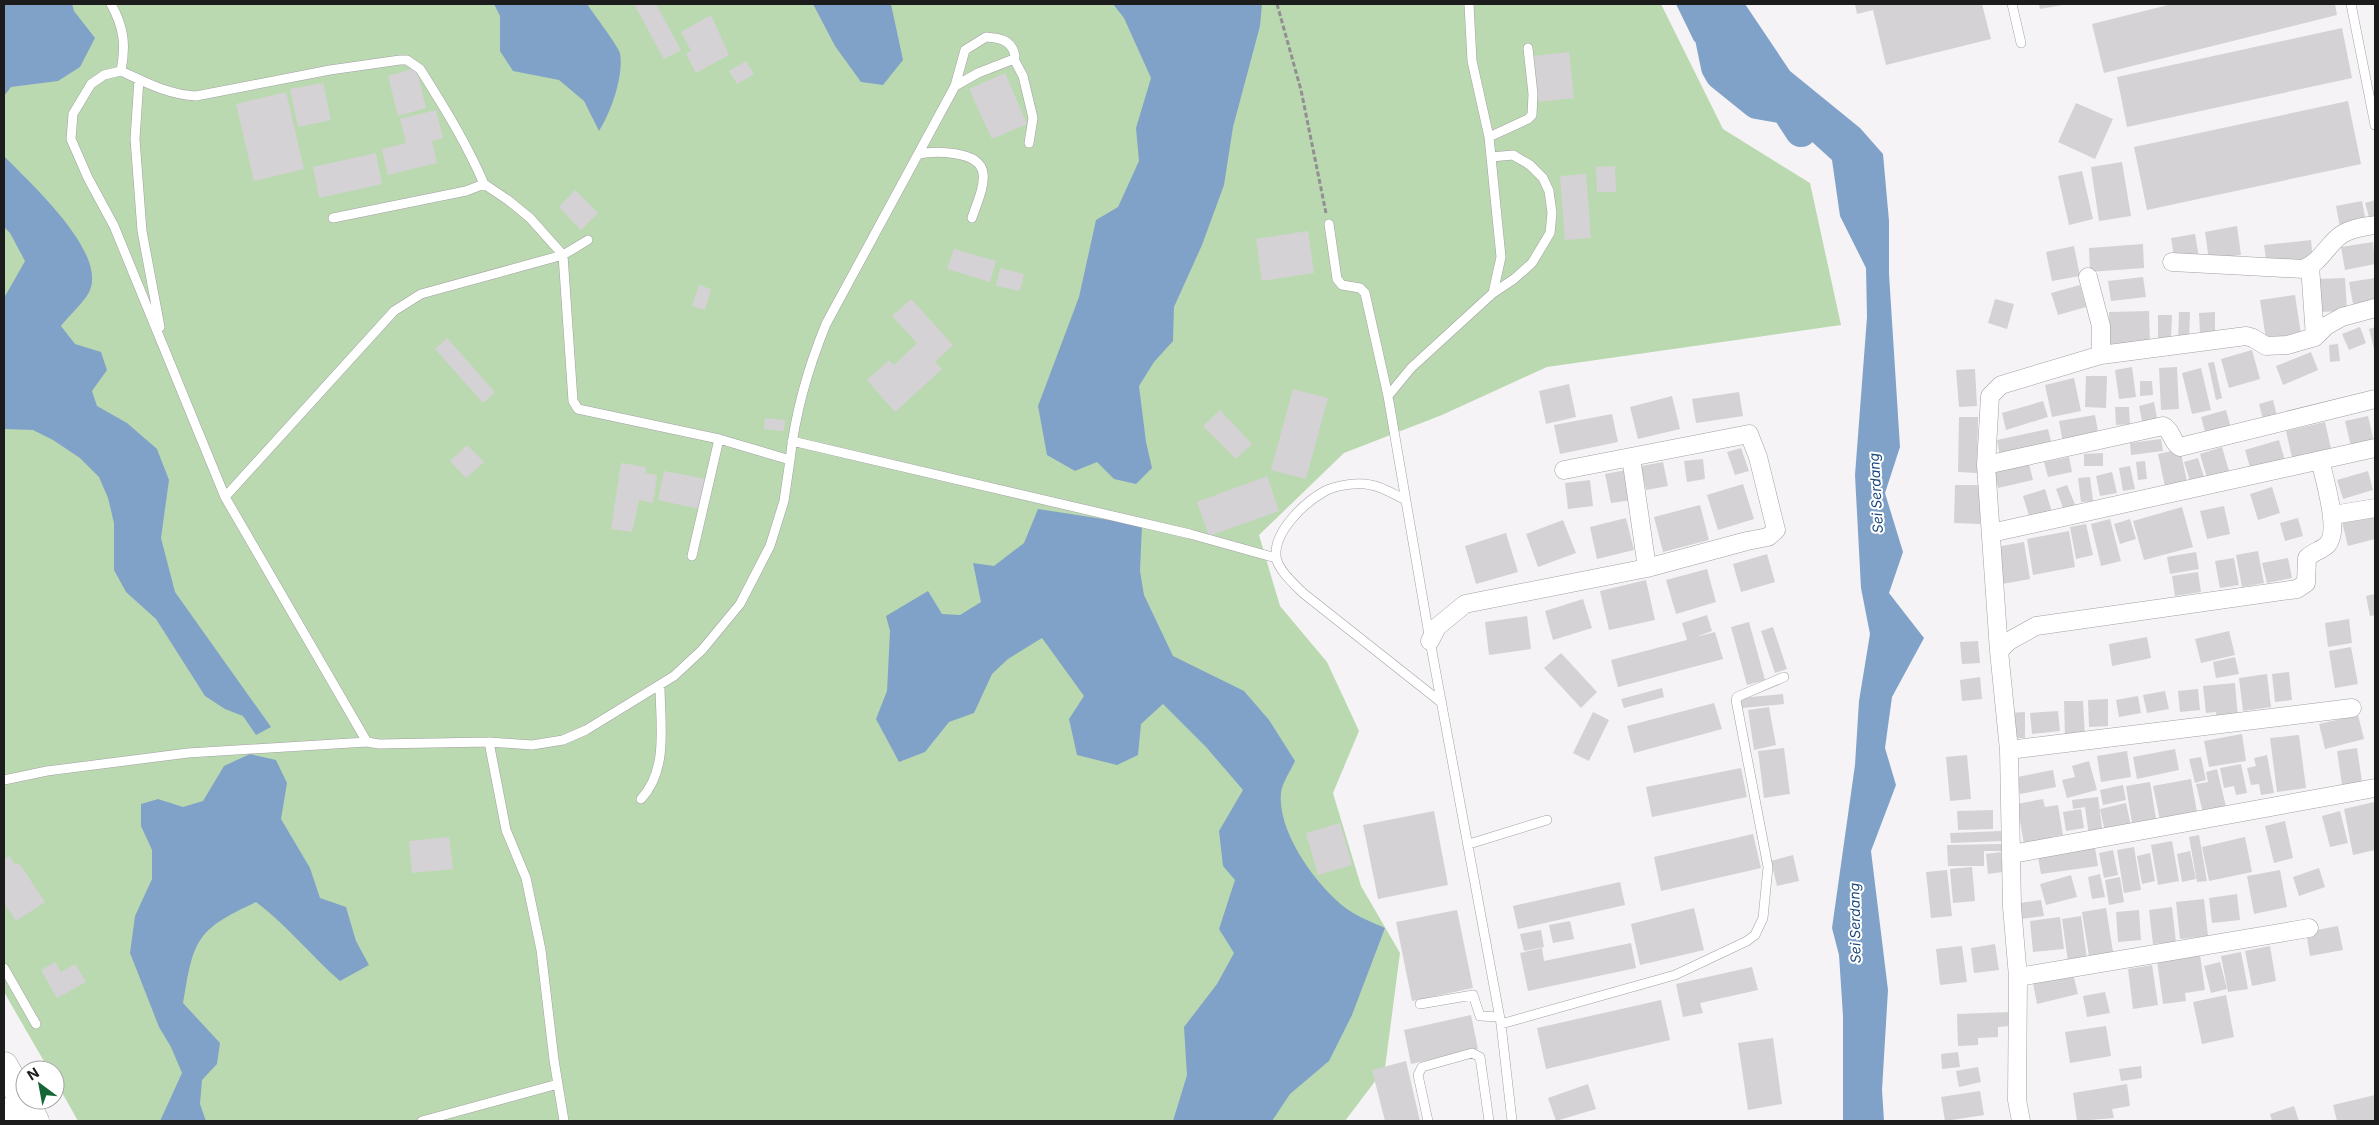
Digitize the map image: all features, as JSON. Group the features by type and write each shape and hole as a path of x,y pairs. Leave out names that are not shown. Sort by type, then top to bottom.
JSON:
{"highway":[{"path":"4,1066 35,1121"},
{"path":"4,1112 9,1121"}],"street":[{"path":"2172,262 2303,269 2310,266 2342,234 2357,228 2375,225"},
{"path":"2310,266 2315,337"},
{"path":"2088,277 2101,326 2101,355"},
{"path":"2021,1121 2018,1100 2018,977 2012,907 2009,750 1999,651 1986,464 1990,396 1993,391 2007,383 2101,355 2246,336 2266,346 2274,347 2315,337 2326,326 2342,317 2375,308"},
{"path":"1986,464 2163,426 2168,429 2180,447 2375,399"},
{"path":"1430,641 1437,627 1464,604 1646,568 1768,537 1776,530 1758,457 1748,434 1564,470"},
{"path":"1991,533 2375,448"},
{"path":"1631,457 1646,568"},
{"path":"1999,651 2009,641 2036,626 2297,589 2306,583 2308,558 2327,545 2330,539 2333,515 2320,460"},
{"path":"2333,515 2375,508"},
{"path":"2009,750 2352,708"},
{"path":"2012,854 2375,788"},
{"path":"2018,977 2309,928"}],"lane":[{"path":"111,4 118,16 124,35 125,50 121,71"},
{"path":"1469,4 1472,61 1489,137 1501,257 1493,293"},
{"path":"2012,4 2021,43"},
{"path":"2351,4 2375,125"},
{"path":"4,780 47,772 188,753 367,742 379,744 489,742 532,745 563,740 586,730 660,685 674,676 702,650 740,604 770,546 784,501 792,441 804,382 826,324 955,86 965,50 986,37 1003,39 1012,46 1014,59 1023,76 1033,118 1029,143"},
{"path":"1489,137 1528,119 1532,115 1533,94 1528,48"},
{"path":"955,86 978,73 1014,59"},
{"path":"367,742 226,497 114,226 88,178 71,139 73,114 91,84 104,75 121,71 182,96 196,96 330,70 407,60 420,69 450,116 484,184 530,218 563,255 573,401 578,409 719,439 790,460"},
{"path":"139,79 135,139 142,231 164,346"},
{"path":"918,154 946,152 972,158 980,164 983,172 983,181 972,218"},
{"path":"1388,396 1411,368 1493,293 1514,279 1532,263 1550,233 1552,213 1549,191 1543,178 1530,165 1513,155 1491,157"},
{"path":"333,218 466,191 484,184"},
{"path":"1329,224 1337,279 1342,285 1360,288 1365,294 1388,396 1430,641 1500,1021 1512,1121"},
{"path":"226,497 394,311 410,299 439,288 563,255 588,240"},
{"path":"692,556 719,439"},
{"path":"792,441 1190,534 1276,558"},
{"path":"1406,500 1370,485 1346,486 1326,491 1300,510 1284,528 1277,544 1276,558 1289,578 1303,592 1442,703"},
{"path":"1420,1004 1472,995 1480,1016 1500,1021 1675,975 1755,935 1760,927 1764,909 1768,867 1736,700 1738,697 1784,677"},
{"path":"641,799 655,782 658,767 660,685"},
{"path":"489,742 506,830 526,878 534,919 564,1121"},
{"path":"1468,844 1547,820"},
{"path":"4,968 36,1024"},
{"path":"1428,1121 1418,1075 1419,1070 1422,1067 1472,1053 1480,1057 1489,1121"},
{"path":"422,1121 558,1084"}],"path":[{"path":"1277,4 1301,90 1329,224"}],"green space":[{"path":"4,4 1661,4 1723,129 1810,183 1841,325 1547,367 1442,415 1344,453 1259,535 1280,606 1327,662 1359,731 1333,793 1361,886 1400,953 1385,1068 1345,1121 78,1121 65,1098 65,1060 43,1060 4,992"}],"water":[{"path":"4,4 72,4 74,11 95,38 80,67 58,81 11,87 4,96"},
{"path":"494,4 587,4 618,49 621,62 616,93 599,131 584,101 559,80 513,71 500,51 500,16"},
{"path":"813,4 891,4 903,60 883,85 861,82 835,46"},
{"path":"1113,4 1262,4 1260,26 1233,127 1224,185 1202,245 1174,307 1173,341 1154,362 1139,386 1146,442 1152,468 1136,484 1114,479 1097,462 1075,471 1047,455 1038,406 1079,297 1096,220 1118,207 1139,161 1136,128 1151,78 1124,18"},
{"path":"1676,4 1745,4 1790,71 1860,128 1883,154 1889,221 1889,274 1900,447 1885,493 1903,552 1889,593 1924,638 1892,697 1885,748 1896,785 1871,851 1888,990 1882,1090 1884,1121 1843,1121 1843,1016 1839,955 1832,928 1855,765 1859,701 1870,634 1861,588 1855,475 1867,317 1866,268 1840,216 1832,160 1725,63 1694,41"},
{"path":"4,156 62,218 87,256 92,274 90,290 61,326 75,344 101,352 107,370 92,391 97,406 127,423 157,449 169,480 161,538 175,592 271,727 256,735 243,716 225,709 205,696 156,619 126,592 114,570 114,523 108,498 99,477 80,458 53,440 33,430 4,429 4,298 25,261 10,233 4,227"},
{"path":"1038,509 1142,525 1140,571 1144,595 1173,656 1244,691 1269,720 1295,761 1281,793 1281,808 1292,841 1312,873 1335,899 1356,915 1385,928 1352,1015 1329,1061 1290,1094 1272,1121 1173,1121 1187,1075 1184,1027 1217,984 1234,953 1219,929 1235,880 1223,866 1219,831 1243,790 1206,747 1163,704 1141,724 1138,755 1117,765 1077,755 1069,719 1084,696 1042,638 1008,659 992,674 974,713 949,722 925,752 899,762 876,719 887,691 890,631 886,616 928,591 942,614 960,615 981,602 973,563 994,566 1024,543"},
{"path":"250,754 276,760 287,783 281,819 310,868 320,898 346,907 356,941 369,965 340,981 279,921 256,902 212,927 201,939 194,953 183,1003 220,1043 217,1064 202,1080 200,1104 206,1121 160,1121 182,1073 171,1047 159,1027 130,953 135,916 152,879 152,850 141,826 141,804 158,799 183,807 203,801 224,766"}],"building":[{"path":"634,4 656,4 681,50 664,59"},
{"path":"1855,4 1982,4 1991,39 1886,65 1873,10 1857,14"},
{"path":"2039,4 2062,4 2062,5 2040,9"},
{"path":"2172,4 2335,4 2337,15 2104,73 2092,24"},
{"path":"711,15 729,55 696,73 686,54 691,51 681,32"},
{"path":"2342,28 2352,78 2127,127 2117,77"},
{"path":"1569,52 1574,98 1539,102 1534,56"},
{"path":"746,61 754,74 737,84 729,71"},
{"path":"416,68 426,108 398,116 388,76"},
{"path":"1005,73 1027,124 992,139 969,89"},
{"path":"323,83 331,120 298,127 290,89"},
{"path":"286,92 304,169 254,181 236,104"},
{"path":"2348,101 2361,164 2147,210 2134,147"},
{"path":"2076,103 2113,119 2095,159 2058,142"},
{"path":"436,110 443,138 432,141 437,163 388,175 382,149 406,143 400,119"},
{"path":"376,153 382,184 319,198 313,167"},
{"path":"2122,162 2131,216 2099,221 2091,167"},
{"path":"1615,166 1616,192 1597,192 1596,167"},
{"path":"2082,171 2093,219 2069,225 2058,176"},
{"path":"1586,174 1591,238 1565,240 1560,176"},
{"path":"575,190 598,213 581,230 559,207"},
{"path":"2375,200 2375,223 2371,224 2365,203"},
{"path":"2362,201 2366,222 2340,227 2336,206"},
{"path":"2237,226 2241,255 2209,260 2205,232"},
{"path":"1308,231 1314,273 1262,281 1256,239"},
{"path":"2195,234 2199,257 2175,262 2171,238"},
{"path":"2311,240 2313,261 2267,266 2264,245"},
{"path":"2373,242 2375,264 2345,270 2341,247"},
{"path":"2143,244 2144,268 2090,272 2089,248"},
{"path":"2074,246 2080,276 2052,281 2046,252"},
{"path":"954,249 996,261 990,282 947,269"},
{"path":"1000,268 1024,274 1020,291 996,286"},
{"path":"2143,277 2146,297 2111,301 2108,281"},
{"path":"2345,278 2347,311 2318,312 2316,279"},
{"path":"2375,278 2375,300 2353,304 2349,282"},
{"path":"699,285 711,289 705,310 692,306"},
{"path":"2080,285 2086,307 2058,315 2051,293"},
{"path":"2295,295 2301,334 2266,339 2260,300"},
{"path":"911,299 953,345 935,362 942,369 895,412 867,380 889,360 894,365 917,343 892,316"},
{"path":"1995,299 2014,304 2007,329 1988,323"},
{"path":"2149,311 2150,342 2110,344 2109,312"},
{"path":"2179,312 2190,312 2189,340 2178,340"},
{"path":"2215,312 2215,333 2200,333 2199,313"},
{"path":"2158,315 2172,315 2171,340 2158,340"},
{"path":"2360,327 2366,343 2349,350 2342,334"},
{"path":"2375,327 2375,353 2369,329"},
{"path":"447,338 495,392 483,403 435,349"},
{"path":"2338,344 2340,361 2330,362 2329,345"},
{"path":"2252,350 2260,379 2229,388 2221,359"},
{"path":"2311,352 2318,370 2283,385 2276,366"},
{"path":"2214,362 2222,398 2216,400 2208,363"},
{"path":"2132,367 2136,397 2119,399 2115,370"},
{"path":"2177,367 2179,409 2161,410 2159,368"},
{"path":"2201,368 2211,410 2192,414 2182,373"},
{"path":"1975,369 1977,406 1959,407 1956,370"},
{"path":"2086,376 2107,376 2106,408 2085,407"},
{"path":"2074,378 2081,411 2052,417 2045,385"},
{"path":"2140,381 2152,381 2153,395 2140,396"},
{"path":"1569,384 1576,417 1546,424 1539,391"},
{"path":"1293,389 1328,398 1306,479 1271,470"},
{"path":"1739,392 1743,416 1696,423 1692,399"},
{"path":"1672,396 1680,429 1638,439 1630,407"},
{"path":"2273,400 2278,420 2264,424 2259,404"},
{"path":"2043,401 2048,417 2006,430 2002,413"},
{"path":"2154,402 2158,423 2143,426 2139,406"},
{"path":"2115,407 2129,407 2130,424 2116,425"},
{"path":"1220,410 1252,444 1236,459 1203,426"},
{"path":"2226,410 2231,428 2206,435 2201,417"},
{"path":"1612,414 1618,442 1560,454 1554,425"},
{"path":"2095,415 2099,437 2063,443 2059,421"},
{"path":"2368,416 2375,446 2352,451 2345,421"},
{"path":"1959,417 1978,417 1977,473 1958,472"},
{"path":"765,418 785,420 784,431 764,429"},
{"path":"2325,422 2332,453 2293,462 2286,431"},
{"path":"2048,429 2052,445 2000,456 1997,440"},
{"path":"2161,439 2163,451 2131,455 2130,443"},
{"path":"2279,440 2286,464 2252,474 2245,450"},
{"path":"467,445 484,462 466,478 450,461"},
{"path":"2222,447 2229,471 2207,478 2200,454"},
{"path":"1741,448 1749,471 1735,475 1727,452"},
{"path":"2180,449 2188,486 2166,491 2158,454"},
{"path":"2103,453 2103,466 2084,466 2084,454"},
{"path":"2069,457 2072,472 2048,477 2044,462"},
{"path":"2198,458 2205,480 2191,484 2184,462"},
{"path":"1703,459 1705,479 1687,482 1684,461"},
{"path":"2145,461 2147,479 2138,480 2136,462"},
{"path":"1663,462 1668,486 1646,490 1641,466"},
{"path":"621,463 646,467 645,473 657,475 653,503 639,500 632,532 611,529"},
{"path":"2029,464 2033,480 1998,488 1994,472"},
{"path":"2130,466 2135,489 2123,491 2119,468"},
{"path":"1626,470 1632,500 1611,503 1605,474"},
{"path":"664,471 706,479 700,509 658,500"},
{"path":"2368,471 2373,490 2343,499 2337,480"},
{"path":"2112,472 2117,493 2100,496 2096,476"},
{"path":"1267,476 1279,511 1209,536 1197,502"},
{"path":"2090,477 2093,501 2081,502 2078,478"},
{"path":"1590,480 1593,506 1568,509 1565,483"},
{"path":"1743,484 1754,519 1718,530 1707,495"},
{"path":"1955,485 1981,485 1980,524 1954,523"},
{"path":"2067,485 2077,509 2065,513 2056,489"},
{"path":"2272,487 2280,513 2258,520 2250,494"},
{"path":"2045,489 2052,512 2030,519 2023,496"},
{"path":"1700,505 1709,540 1663,552 1654,517"},
{"path":"2224,506 2230,534 2207,539 2200,511"},
{"path":"2182,507 2193,547 2144,560 2133,521"},
{"path":"2375,514 2375,539 2348,546 2342,522"},
{"path":"1626,518 1634,550 1597,559 1590,527"},
{"path":"2298,518 2303,536 2285,541 2280,523"},
{"path":"2110,519 2121,561 2101,566 2091,524"},
{"path":"2130,519 2136,539 2120,544 2114,524"},
{"path":"1563,520 1576,553 1538,567 1526,534"},
{"path":"2086,524 2093,555 2076,559 2070,527"},
{"path":"2069,531 2075,567 2033,575 2027,539"},
{"path":"1506,533 1518,572 1476,584 1465,546"},
{"path":"2024,542 2030,579 2002,584 1996,547"},
{"path":"2258,551 2264,583 2242,587 2236,555"},
{"path":"2196,552 2199,569 2170,574 2167,557"},
{"path":"1767,554 1775,582 1741,592 1733,564"},
{"path":"2234,558 2239,585 2220,588 2215,561"},
{"path":"2288,558 2292,578 2267,583 2262,563"},
{"path":"1707,569 1716,602 1676,614 1666,580"},
{"path":"2198,572 2201,592 2175,596 2172,576"},
{"path":"1646,580 1655,620 1609,630 1600,591"},
{"path":"2375,594 2375,615 2370,616 2366,596"},
{"path":"1583,599 1592,628 1553,640 1545,611"},
{"path":"1707,615 1712,631 1696,637 1715,632 1723,659 1618,687 1611,660 1687,640 1682,623"},
{"path":"1527,616 1531,649 1489,655 1485,622"},
{"path":"2349,619 2352,643 2328,647 2325,623"},
{"path":"1749,622 1765,680 1747,685 1731,627"},
{"path":"1773,627 1787,669 1775,673 1761,631"},
{"path":"2229,631 2235,655 2201,663 2195,639"},
{"path":"2147,637 2151,658 2112,666 2109,644"},
{"path":"1978,641 1980,663 1962,664 1960,642"},
{"path":"2351,647 2358,684 2335,688 2329,651"},
{"path":"1561,653 1597,692 1581,708 1544,668"},
{"path":"2235,657 2239,674 2216,678 2213,662"},
{"path":"2289,672 2292,700 2275,702 2272,674"},
{"path":"2267,674 2271,707 2243,711 2239,678"},
{"path":"1980,677 1982,699 1962,701 1960,680"},
{"path":"2235,683 2238,718 2216,720 2216,712 2206,713 2203,686"},
{"path":"1662,688 1664,697 1624,708 1621,699"},
{"path":"2198,689 2200,710 2180,712 2178,691"},
{"path":"2165,691 2169,709 2147,713 2143,695"},
{"path":"1783,694 1784,704 1742,708 1741,698"},
{"path":"2138,696 2141,713 2119,717 2116,700"},
{"path":"2108,699 2108,726 2089,727 2088,700"},
{"path":"2064,701 2083,701 2085,738 2065,738"},
{"path":"1714,703 1722,729 1634,753 1627,726"},
{"path":"1769,707 1776,745 1754,750 1748,710"},
{"path":"2058,711 2060,731 2032,734 2030,713"},
{"path":"1593,712 1609,720 1589,761 1573,753"},
{"path":"2025,712 2025,738 2010,738 2010,713"},
{"path":"2358,715 2364,739 2325,749 2319,724"},
{"path":"2242,734 2246,761 2209,767 2204,741"},
{"path":"2299,735 2306,788 2277,792 2270,738"},
{"path":"1784,748 1790,794 1764,798 1758,751"},
{"path":"2357,748 2362,782 2342,785 2337,751"},
{"path":"2175,749 2179,770 2137,779 2133,757"},
{"path":"2127,751 2131,777 2101,782 2097,756"},
{"path":"1967,755 1971,799 1950,801 1946,757"},
{"path":"2267,755 2274,793 2261,795 2259,784 2251,785 2247,768 2256,766 2254,758"},
{"path":"2201,757 2206,780 2195,783 2189,759"},
{"path":"2089,761 2097,790 2067,798 2062,780 2075,777 2072,766"},
{"path":"2241,764 2247,793 2236,795 2234,786 2224,788 2220,768"},
{"path":"1741,768 1747,797 1652,817 1646,787"},
{"path":"2217,769 2227,811 2204,817 2196,784 2208,782 2206,772"},
{"path":"2053,770 2056,787 2020,794 2017,777"},
{"path":"2191,779 2197,812 2160,820 2153,786"},
{"path":"2150,782 2157,825 2133,829 2126,786"},
{"path":"2123,785 2126,800 2103,805 2100,790"},
{"path":"2098,797 2103,834 2089,836 2085,807 2073,809 2072,800"},
{"path":"2043,799 2045,807 2058,805 2063,835 2051,837 2052,845 2025,850 2017,804"},
{"path":"2374,802 2375,850 2353,855 2344,809"},
{"path":"2126,803 2131,826 2105,832 2100,809"},
{"path":"2081,809 2084,828 2066,831 2063,812"},
{"path":"1993,810 1993,829 1958,830 1957,811"},
{"path":"1434,811 1448,885 1378,899 1363,825"},
{"path":"2340,811 2348,843 2330,847 2322,816"},
{"path":"2285,821 2293,858 2274,863 2265,826"},
{"path":"1340,823 1352,865 1318,875 1306,833"},
{"path":"2002,831 2003,841 1951,843 1950,833"},
{"path":"1753,834 1761,868 1661,891 1654,857"},
{"path":"2199,835 2207,881 2197,882 2189,837"},
{"path":"449,837 453,869 412,873 409,841"},
{"path":"2245,837 2252,872 2209,881 2202,847"},
{"path":"2172,841 2179,881 2158,885 2151,845"},
{"path":"2002,844 2002,851 1984,851 1984,866 1948,866 1947,845"},
{"path":"2134,847 2141,890 2124,893 2117,850"},
{"path":"2095,848 2098,866 2041,874 2038,857"},
{"path":"2113,850 2118,875 2104,878 2099,853"},
{"path":"2190,851 2196,879 2182,882 2177,854"},
{"path":"2001,852 2003,872 1988,874 1986,854"},
{"path":"2150,853 2155,881 2142,884 2137,856"},
{"path":"1793,855 1799,881 1777,886 1771,861"},
{"path":"9,856 15,865 19,863 45,902 16,921 4,903 4,859"},
{"path":"1972,867 1975,901 1953,903 1950,869"},
{"path":"2319,868 2325,887 2299,896 2293,877"},
{"path":"1947,870 1952,916 1931,918 1926,872"},
{"path":"2280,870 2287,907 2254,914 2247,876"},
{"path":"2100,874 2105,897 2092,899 2088,877"},
{"path":"2071,875 2077,897 2046,905 2040,884"},
{"path":"2120,877 2124,902 2109,905 2105,880"},
{"path":"1620,882 1625,905 1518,929 1513,906"},
{"path":"2237,894 2240,920 2212,923 2209,898"},
{"path":"2204,899 2208,936 2180,939 2176,902"},
{"path":"2041,900 2044,916 2021,919 2019,903"},
{"path":"2172,907 2176,942 2153,944 2149,910"},
{"path":"1694,908 1704,950 1640,965 1631,924"},
{"path":"2106,908 2113,952 2089,956 2082,912"},
{"path":"1457,910 1473,988 1412,1001 1396,922"},
{"path":"2139,910 2141,940 2118,942 2116,912"},
{"path":"2081,916 2087,959 2068,962 2062,919"},
{"path":"2060,917 2064,949 2033,952 2030,921"},
{"path":"1570,921 1574,939 1553,943 1549,925"},
{"path":"2338,926 2343,950 2310,956 2306,932"},
{"path":"1541,930 1544,947 1524,951 1520,934"},
{"path":"1631,943 1636,968 1528,991 1520,953 1542,948 1544,961"},
{"path":"1995,944 1999,970 1974,973 1971,948"},
{"path":"1962,946 1967,982 1940,985 1936,949"},
{"path":"2270,946 2276,981 2252,986 2245,951"},
{"path":"2241,952 2248,989 2228,992 2221,956"},
{"path":"2200,955 2205,990 2185,993 2186,1001 2163,1004 2157,961"},
{"path":"55,962 61,972 75,964 86,982 57,998 41,970"},
{"path":"2220,962 2227,989 2211,993 2204,966"},
{"path":"2152,965 2158,1005 2133,1009 2128,969"},
{"path":"1752,967 1758,990 1700,1003 1703,1013 1683,1017 1676,984"},
{"path":"2073,974 2078,994 2037,1004 2033,983"},
{"path":"2105,992 2110,1013 2087,1017 2083,996"},
{"path":"2226,995 2234,1037 2202,1044 2193,1002"},
{"path":"1661,1000 1670,1040 1546,1069 1537,1028"},
{"path":"2011,1012 2011,1026 1998,1027 1998,1037 1978,1038 1978,1045 1958,1046 1957,1014"},
{"path":"1471,1015 1478,1049 1411,1064 1404,1030"},
{"path":"2106,1026 2111,1056 2070,1063 2065,1032"},
{"path":"1773,1038 1782,1104 1748,1110 1738,1043"},
{"path":"1958,1052 1960,1067 1942,1069 1941,1054"},
{"path":"1406,1061 1420,1121 1385,1121 1372,1070"},
{"path":"2141,1066 2142,1078 2121,1081 2119,1069"},
{"path":"1978,1067 1981,1082 1959,1087 1956,1071"},
{"path":"1588,1084 1596,1109 1556,1121 1548,1098"},
{"path":"2127,1084 2130,1106 2112,1109 2114,1118 2077,1121 2073,1093"},
{"path":"1980,1091 1984,1115 1945,1121 1941,1097"},
{"path":"2375,1095 2375,1121 2337,1121 2333,1105"},
{"path":"2294,1106 2299,1121 2272,1121 2270,1114"}],"waterway":[{"name":"Sei Serdang","path":"1704,4 1717,67 1721,74 1757,103 1786,108 1801,131"}]}
